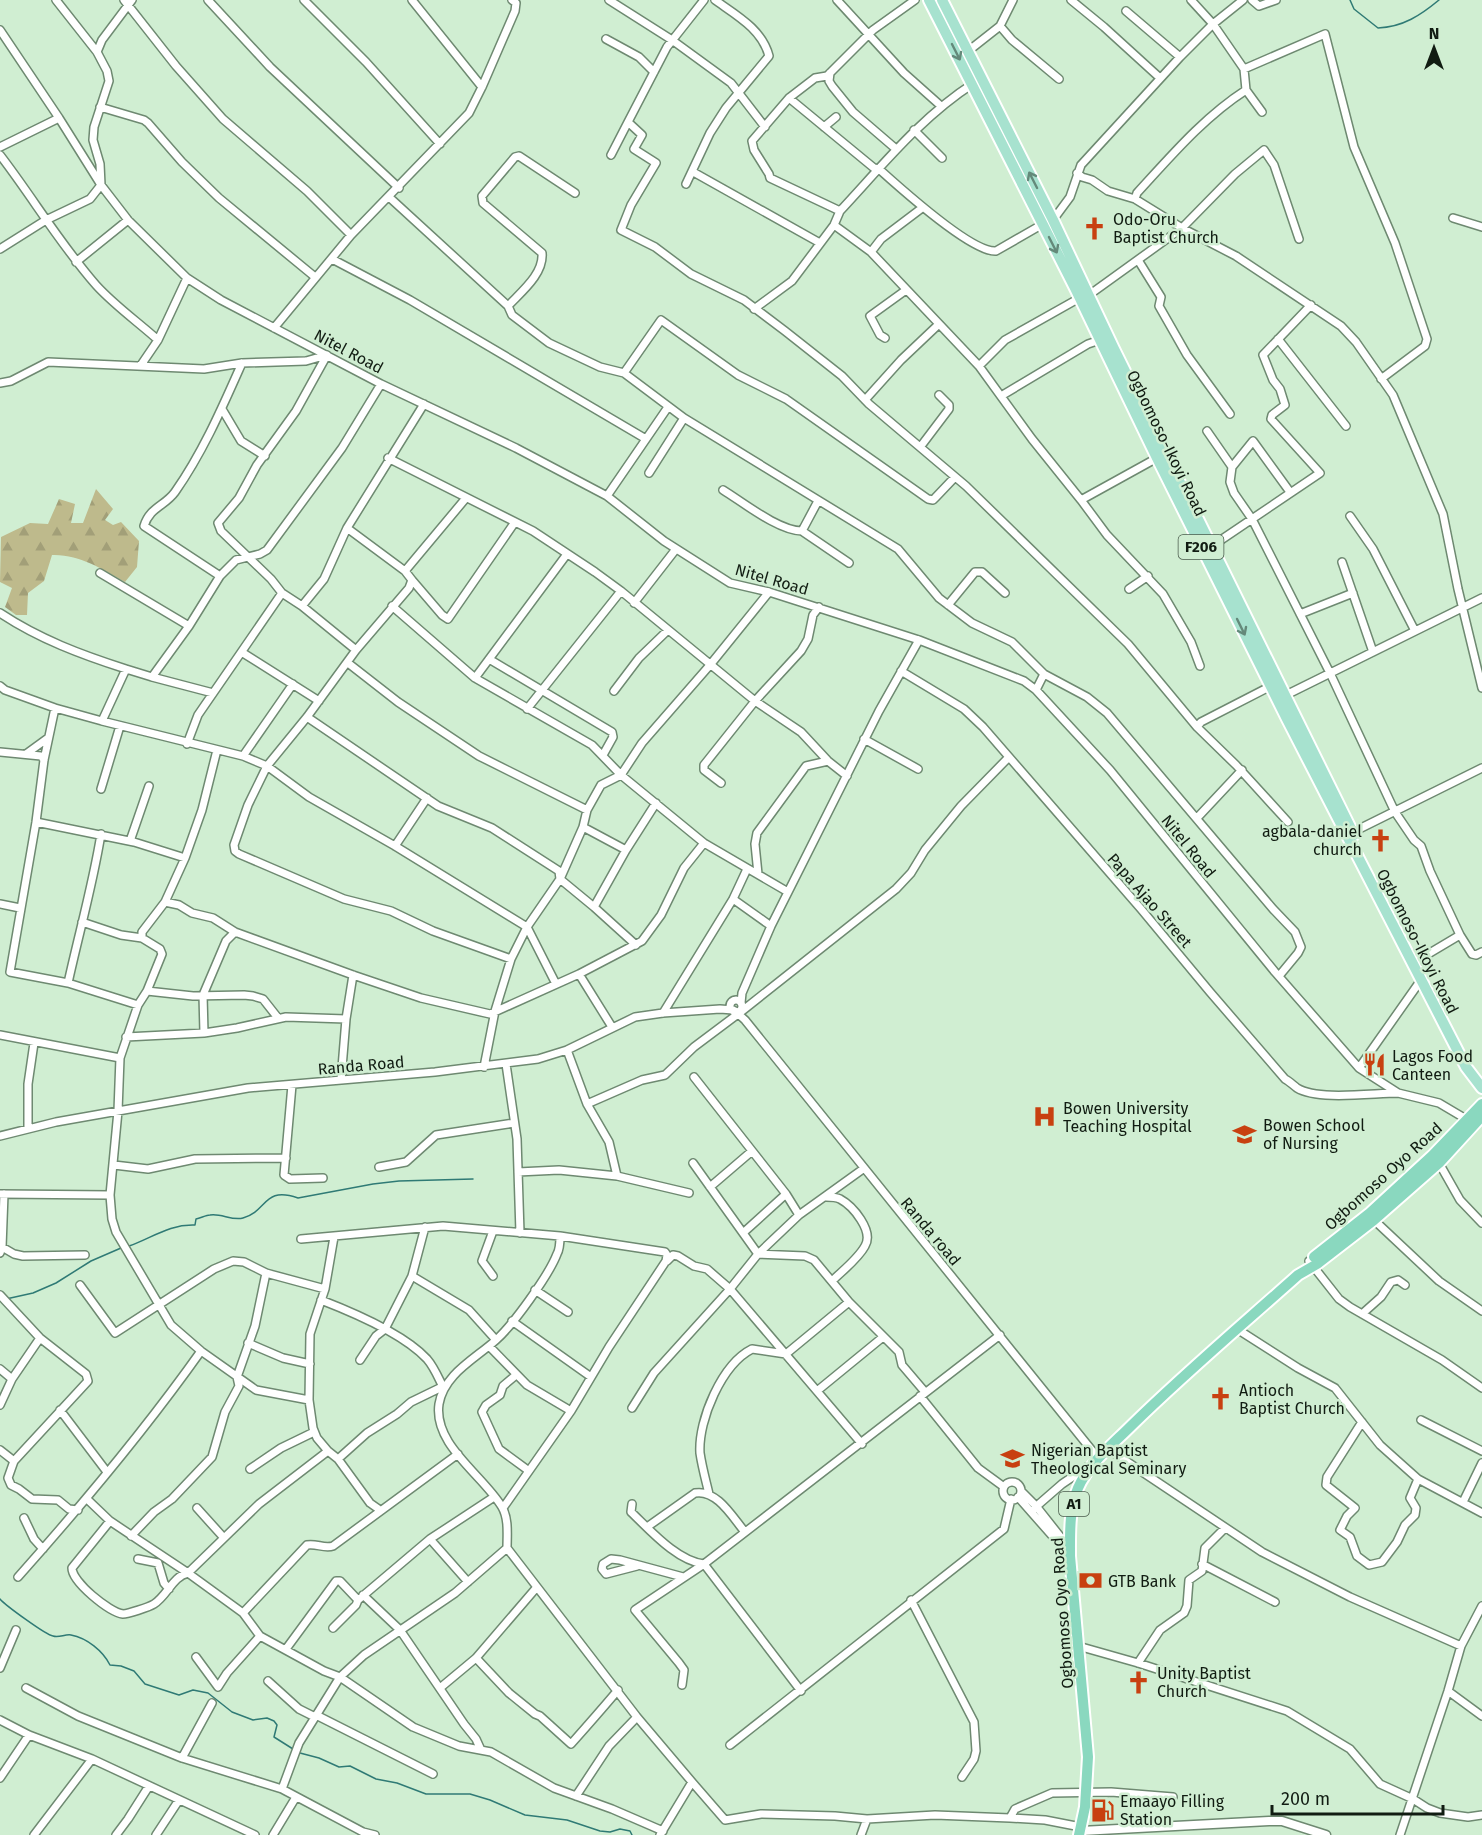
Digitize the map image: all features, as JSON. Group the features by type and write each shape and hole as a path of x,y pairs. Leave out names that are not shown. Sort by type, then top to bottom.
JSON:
{"highway":[{"name":"Ogbomoso Oyo Road","path":"1080,1831 1086,1793 1087,1739 1070,1552 1072,1509 1077,1490 1096,1460 1161,1397 1370,1213 1432,1156 1482,1104"},
{"name":"Ogbomoso Oyo Road","path":"1309,1266 1374,1220 1439,1163 1482,1116"}],"main road":[{"name":"Ogbomoso-Ikoyi Road","path":"929,0 977,81 1286,695 1318,770 1421,980 1466,1067 1482,1088"},
{"name":"Ogbomoso-Ikoyi Road","path":"942,0 967,52 977,81"},
{"name":"Ogbomoso-Ikoyi Road","path":"1085,297 1100,340 1270,686 1353,832 1465,1051 1482,1077"}],"street":[{"path":"0,249 46,220 90,200 101,184 100,164 93,140 94,127 109,81 107,71 97,52 56,0"},
{"path":"208,0 270,67 399,188"},
{"path":"304,0 366,62 440,144"},
{"path":"412,0 482,87"},
{"path":"274,328 351,235 399,188 469,113 515,11 516,3 512,0"},
{"path":"609,0 672,40 731,83 765,127"},
{"path":"610,155 672,40 704,0"},
{"path":"686,184 710,133 738,91 769,56 767,47 754,29 715,0"},
{"path":"837,0 867,36 941,106"},
{"path":"840,211 770,178 752,141 789,98 815,78 827,76 881,23 915,0"},
{"path":"967,52 1000,26 1013,0"},
{"path":"1071,0 1160,78"},
{"path":"1191,0 1213,24 1244,69 1246,90 1262,112"},
{"path":"1229,0 1234,7"},
{"path":"789,98 874,168 879,169 922,208 965,238 993,252 1048,222 1070,197 1081,165 1180,57 1213,24 1242,0"},
{"path":"1252,0 1259,6 1276,0"},
{"path":"97,52 102,40 128,2 176,66 223,119 307,191 351,235"},
{"path":"1126,11 1180,57"},
{"path":"1000,26 1012,40 1059,79"},
{"name":"Nitel Road","path":"0,30 101,184 128,220 187,278 220,300 381,384 516,448 607,496 676,549 730,583 819,607 919,640 1013,675 1036,690 1110,770 1279,976 1359,1068 1398,1093 1439,1103 1466,1119"},
{"path":"1244,69 1325,34 1354,147 1395,243 1427,339 1425,346 1381,379"},
{"path":"606,39 639,57 654,72"},
{"path":"830,73 829,81 853,112 896,149"},
{"path":"754,309 792,281 834,225 840,211 914,130 941,106 977,81"},
{"path":"1135,199 1137,193 1188,138 1230,100 1246,90"},
{"path":"100,107 148,123 182,162 219,198 315,277"},
{"path":"824,127 836,117"},
{"path":"0,147 59,118"},
{"path":"628,122 642,135 634,149 656,163 631,205 621,230 655,247 691,274 744,300 813,351 865,400 921,446 1096,611 1128,644 1197,727 1242,770 1288,822"},
{"path":"914,130 942,158"},
{"path":"979,366 1005,340 1109,282 1182,228 1216,192 1264,150 1274,165 1299,239"},
{"path":"0,155 76,261 102,291 158,340"},
{"path":"508,306 537,273 543,259 542,253 483,203 482,196 515,157 519,156 575,193"},
{"path":"695,173 820,243"},
{"path":"1077,173 1107,191 1135,199 1182,228 1236,256 1341,326 1356,342 1393,395 1443,514 1482,688"},
{"path":"389,197 508,306 512,315 519,322 549,343 600,367 624,373 684,418 898,549 935,594 948,605 972,623 1012,642 1044,674 1087,697 1102,709 1295,932 1300,941 1298,953 1279,976"},
{"path":"871,252 880,239 922,208"},
{"path":"1453,218 1482,227"},
{"path":"76,261 128,220"},
{"path":"834,225 871,252 979,366 1107,536 1163,594 1191,642 1200,666"},
{"path":"332,259 410,300 646,439"},
{"path":"1137,260 1161,297 1159,306 1187,355 1230,414"},
{"path":"141,365 158,340 187,278"},
{"path":"885,338 880,335 870,316 906,290"},
{"path":"1212,546 1320,473 1271,419 1272,415 1285,405 1280,389 1273,380 1263,356 1311,305"},
{"path":"624,373 661,320 738,375 786,399 928,499 933,500 955,477"},
{"path":"865,400 901,360 939,324"},
{"path":"1278,339 1346,426"},
{"path":"1000,396 1088,344 1100,340"},
{"path":"0,383 11,381 48,362 204,369 242,363 306,361 327,355"},
{"path":"327,355 296,411 257,465 239,498 218,523 221,531 271,579 282,593 302,606 356,650"},
{"path":"220,576 144,526 156,507 174,494 208,438 242,363"},
{"path":"152,677 189,627 220,576 236,560 267,550 342,448 381,384"},
{"path":"921,446 949,410 949,405 939,394"},
{"path":"302,606 324,579 347,528 423,404"},
{"path":"607,496 668,407"},
{"path":"222,409 241,441 265,456"},
{"path":"649,473 684,418"},
{"path":"1207,431 1232,468"},
{"path":"1290,492 1253,441 1232,468 1230,482 1234,493 1252,519 1300,614 1395,812 1414,840 1421,846 1460,935 1472,954 1482,952"},
{"path":"388,458 515,522 621,591 755,701 801,732 828,761 846,776"},
{"path":"1082,500 1157,458"},
{"path":"723,490 780,525 795,531 802,531 849,563"},
{"path":"405,572 466,498"},
{"path":"802,531 818,501"},
{"path":"1350,516 1373,549 1415,631"},
{"path":"347,528 405,572 448,619 515,522"},
{"path":"634,603 676,549"},
{"path":"475,678 567,554"},
{"path":"1342,562 1373,652"},
{"path":"948,605 975,572 982,572 1005,593"},
{"path":"100,573 189,627"},
{"path":"1129,590 1148,576"},
{"path":"412,580 409,588 356,650 320,701 267,766 248,806 234,844 235,851 344,899 391,911 433,931 511,959"},
{"path":"527,709 621,591"},
{"path":"484,1067 495,1011 511,959 527,927 560,879 583,827 587,810 602,785 621,775 642,743 710,665 769,592"},
{"path":"187,744 198,715 243,653 282,593"},
{"path":"1300,614 1353,593"},
{"path":"1286,695 1482,598"},
{"path":"392,606 475,678 592,745 621,775 704,843 788,892"},
{"path":"721,783 702,767 755,701 801,651 808,639 813,615 819,607"},
{"path":"0,614 31,632 82,655 213,693"},
{"path":"614,691 639,658 667,631"},
{"path":"737,1008 771,926 864,739 919,640"},
{"path":"243,653 320,701"},
{"path":"489,659 612,732 613,737 603,755"},
{"path":"348,663 398,702 479,756 587,810"},
{"path":"102,721 126,669"},
{"name":"Papa Ajao Street","path":"901,671 964,709 1009,757 1285,1078 1299,1089 1315,1092 1363,1096 1398,1093"},
{"path":"1036,690 1044,674"},
{"path":"243,756 293,684"},
{"path":"1197,727 1201,722 1270,686"},
{"path":"0,699 3,688 55,708 187,744 243,756 267,766 298,790 527,927 556,984"},
{"path":"10,972 36,822 44,760 55,708"},
{"path":"307,717 444,809 492,828 559,871 560,879 636,945"},
{"path":"102,789 120,726"},
{"path":"26,754 49,737"},
{"path":"864,739 918,769"},
{"path":"142,938 142,932 165,902 185,858 202,810 217,750"},
{"path":"0,752 41,756 44,760"},
{"path":"587,1104 642,1080 665,1075 737,1008 896,889 911,873 925,850 961,806 1009,757"},
{"path":"758,874 755,844 757,833 806,766 828,761"},
{"path":"1353,832 1482,768"},
{"path":"1197,818 1242,770"},
{"path":"130,841 149,786"},
{"path":"395,846 427,798"},
{"path":"594,907 656,803"},
{"path":"36,822 130,841 185,858"},
{"path":"583,827 626,850"},
{"path":"68,983 93,884 101,834"},
{"path":"165,902 179,905 192,913 213,918 235,932 353,975 421,998 489,1014 579,974 636,945 655,925 684,868 704,843"},
{"path":"663,1013 733,899 747,869"},
{"path":"733,899 771,926"},
{"path":"0,904 20,908"},
{"path":"82,922 121,935 142,938 160,950 162,954 147,992 138,1005 120,1058 114,1166 110,1195 112,1219 116,1232 171,1325 201,1351 262,1392 309,1400"},
{"path":"204,1033 203,995 226,941 235,932"},
{"path":"1418,960 1460,935"},
{"path":"0,970 68,983 138,1005"},
{"path":"579,974 612,1027"},
{"path":"341,1080 346,1019 353,975"},
{"path":"1359,1068 1421,980"},
{"path":"147,992 193,996 244,995 262,999 278,1018"},
{"name":"Randa Road","path":"0,1136 118,1111 248,1088 484,1067 538,1059 567,1050 635,1017 737,1008"},
{"name":"Randa road","path":"737,1008 863,1169 1000,1335 1096,1460"},
{"path":"126,1037 185,1036 286,1017 346,1019"},
{"path":"0,1035 120,1058"},
{"path":"28,1129 28,1084 34,1043"},
{"path":"567,1050 587,1104 609,1142 617,1176"},
{"path":"506,1064 517,1139 520,1233"},
{"path":"694,1077 786,1194 799,1215"},
{"path":"292,1085 284,1175 286,1178 323,1178"},
{"path":"379,1167 406,1162 436,1135 514,1122"},
{"path":"710,1186 752,1151"},
{"path":"114,1166 148,1169 195,1160 286,1158"},
{"path":"693,1163 758,1254"},
{"path":"1439,1163 1460,1200 1482,1223"},
{"path":"632,1408 654,1372 730,1289 758,1254 799,1215 863,1169"},
{"path":"518,1172 559,1170 617,1176 689,1193"},
{"path":"85,1255 22,1256 1,1250 2,1194 110,1195"},
{"path":"743,1233 786,1194"},
{"path":"825,1197 838,1198 843,1201 862,1219 866,1235 865,1247 832,1281"},
{"path":"1374,1220 1439,1281 1482,1311"},
{"path":"301,1239 443,1226 560,1236 665,1252 666,1261"},
{"path":"360,1360 376,1336 386,1329 412,1276 426,1227"},
{"path":"493,1231 482,1261 493,1276"},
{"path":"338,1459 367,1433 411,1402 444,1386 496,1340 536,1290 557,1256 560,1236"},
{"path":"334,1237 325,1289 310,1334 309,1400 314,1432 328,1451 338,1459 370,1503 380,1510"},
{"path":"758,1254 810,1257 814,1260 849,1302 899,1352 902,1365 978,1468 1004,1486"},
{"path":"503,1508 571,1411 609,1347 666,1261 673,1255 694,1266 707,1269 730,1289 862,1444"},
{"path":"80,1285 115,1334 214,1269 234,1261 244,1262 266,1273 325,1289"},
{"path":"1309,1266 1339,1299 1442,1360 1482,1388"},
{"path":"132,1536 212,1457 225,1412 239,1386 237,1377 255,1326 266,1273"},
{"path":"412,1276 469,1310 496,1340"},
{"path":"1362,1314 1381,1297 1391,1282 1398,1280 1405,1286"},
{"path":"536,1290 568,1312"},
{"path":"0,1295 40,1338 88,1377 88,1381 14,1461 8,1478 11,1485 32,1499 58,1500 69,1509 78,1510"},
{"path":"321,1300 386,1329 425,1357 432,1365 444,1386 438,1416 443,1431 458,1454 503,1508 507,1548 637,1717 725,1820 761,1814 867,1819 935,1815 1045,1820 1080,1831 1159,1831 1282,1821 1326,1835"},
{"path":"709,1494 700,1454 700,1443 711,1402 723,1376 752,1349 786,1354 849,1302"},
{"path":"512,1321 591,1377"},
{"path":"1237,1329 1298,1368 1335,1388 1380,1445 1418,1479 1482,1512"},
{"path":"682,1685 684,1670 680,1663 635,1610 704,1564 1000,1335"},
{"path":"817,1391 883,1337"},
{"path":"0,1405 12,1379 40,1338"},
{"path":"248,1343 283,1358 310,1364"},
{"path":"489,1346 527,1385 571,1411"},
{"path":"18,1577 87,1499 167,1400 201,1351"},
{"path":"0,1369 12,1379"},
{"path":"516,1375 503,1386 499,1397 486,1405 482,1412 500,1449 529,1471"},
{"path":"60,1410 107,1472"},
{"path":"1421,1420 1482,1451"},
{"path":"1362,1422 1327,1477 1326,1485 1355,1508 1347,1516 1340,1530 1350,1537 1357,1556 1369,1565 1382,1562 1397,1542 1405,1525 1415,1515 1416,1508 1410,1498 1418,1479"},
{"path":"250,1469 280,1448 314,1432"},
{"path":"1107,1449 1262,1552 1303,1575 1461,1646"},
{"path":"0,1450 14,1461"},
{"path":"110,1521 72,1568 74,1577 104,1605 122,1614 155,1603 181,1575 188,1573 259,1504 328,1451"},
{"path":"243,1613 307,1545 313,1544 327,1548 333,1546 458,1454"},
{"path":"1034,1509 1062,1484 1096,1460"},
{"path":"1463,1502 1482,1463"},
{"path":"730,1745 1004,1529 1016,1495 1015,1483 1010,1482 1004,1486"},
{"path":"1004,1486 1004,1494 1016,1495 1034,1509 1070,1552"},
{"path":"647,1527 695,1493 709,1494 717,1499 745,1532"},
{"path":"333,1628 361,1597 430,1539 494,1497"},
{"path":"87,1499 110,1521 243,1613 260,1636 324,1671 340,1677 413,1727 459,1746 491,1752 554,1788 661,1833 692,1782"},
{"path":"632,1504 631,1512 672,1549 691,1560 704,1564 801,1691"},
{"path":"196,1508 224,1538"},
{"path":"24,1518 34,1539 44,1549"},
{"path":"1138,1663 1160,1630 1184,1613 1187,1606 1189,1580 1202,1571 1205,1548 1225,1528"},
{"path":"430,1539 468,1582"},
{"path":"282,1790 299,1743 340,1677 355,1662 440,1604 507,1548"},
{"path":"138,1559 158,1563 169,1589"},
{"path":"1202,1563 1275,1602"},
{"path":"637,1566 684,1577"},
{"path":"286,1649 336,1581 340,1581 400,1630 476,1739 481,1750"},
{"path":"440,1688 476,1658 537,1587"},
{"path":"912,1600 974,1722 976,1751 974,1759 962,1777"},
{"path":"1400,1835 1461,1646 1482,1606"},
{"path":"0,1666 16,1630"},
{"path":"196,1657 218,1687 227,1673 260,1636"},
{"path":"1078,1646 1287,1711 1350,1749 1380,1784 1440,1813 1468,1817 1482,1815"},
{"path":"476,1658 508,1693 540,1716 571,1744 618,1690"},
{"path":"268,1681 299,1709 433,1774"},
{"path":"26,1688 78,1716 182,1758 282,1790 362,1833 375,1835"},
{"path":"1448,1691 1482,1716"},
{"path":"182,1758 212,1703"},
{"path":"576,1796 609,1746 637,1717"},
{"path":"0,1720 29,1735 92,1759 255,1835"},
{"path":"0,1778 29,1735"},
{"path":"34,1835 92,1759"},
{"path":"116,1835 149,1786"},
{"path":"1010,1818 1015,1809 1052,1793 1173,1797"},
{"path":"273,1835 296,1797"},
{"path":"156,1835 179,1800"},
{"path":"861,1835 867,1819"},
{"path":"230,1835 236,1827"}],"green space":[{"path":"96,489 113,509 105,520 113,525 121,522 139,541 137,567 125,582 81,560 52,555 44,581 28,593 27,615 16,615 5,607 12,588 0,582 1,537 30,523 48,524 59,499 75,504 71,523 83,523"}],"waterway":[{"path":"1350,0 1354,9 1378,28 1396,25 1411,19 1439,0"},
{"path":"129,1246 169,1229 195,1225 196,1219 207,1215 243,1218 251,1215 272,1197 278,1195 298,1198 399,1181 473,1179"},
{"path":"6,1299 33,1293 56,1283 91,1261 121,1248"},
{"path":"0,1599 49,1634 71,1635 89,1642 110,1665 134,1671 145,1684 179,1695 193,1690 208,1693 232,1712 253,1720 267,1718 274,1721 277,1725 274,1737 293,1749"},
{"path":"300,1753 339,1767 350,1766 376,1779 397,1783 426,1794 470,1794 525,1815 567,1820 600,1831 610,1832 620,1829 630,1831 632,1835"}],"place":[{"name":"Odo-Oru Baptist Church","path":"1095,228"},
{"name":"agbala-daniel church","path":"1380,840"},
{"name":"Lagos Food Canteen","path":"1374,1065"},
{"name":"Bowen University Teaching Hospital","path":"1045,1117"},
{"name":"Bowen School of Nursing","path":"1245,1134"},
{"name":"Antioch Baptist Church","path":"1221,1399"},
{"name":"Nigerian Baptist Theological Seminary","path":"1013,1459"},
{"name":"GTB Bank","path":"1090,1581"},
{"name":"Unity Baptist Church","path":"1139,1682"},
{"name":"Emaayo Filling Station","path":"1102,1810"}]}
